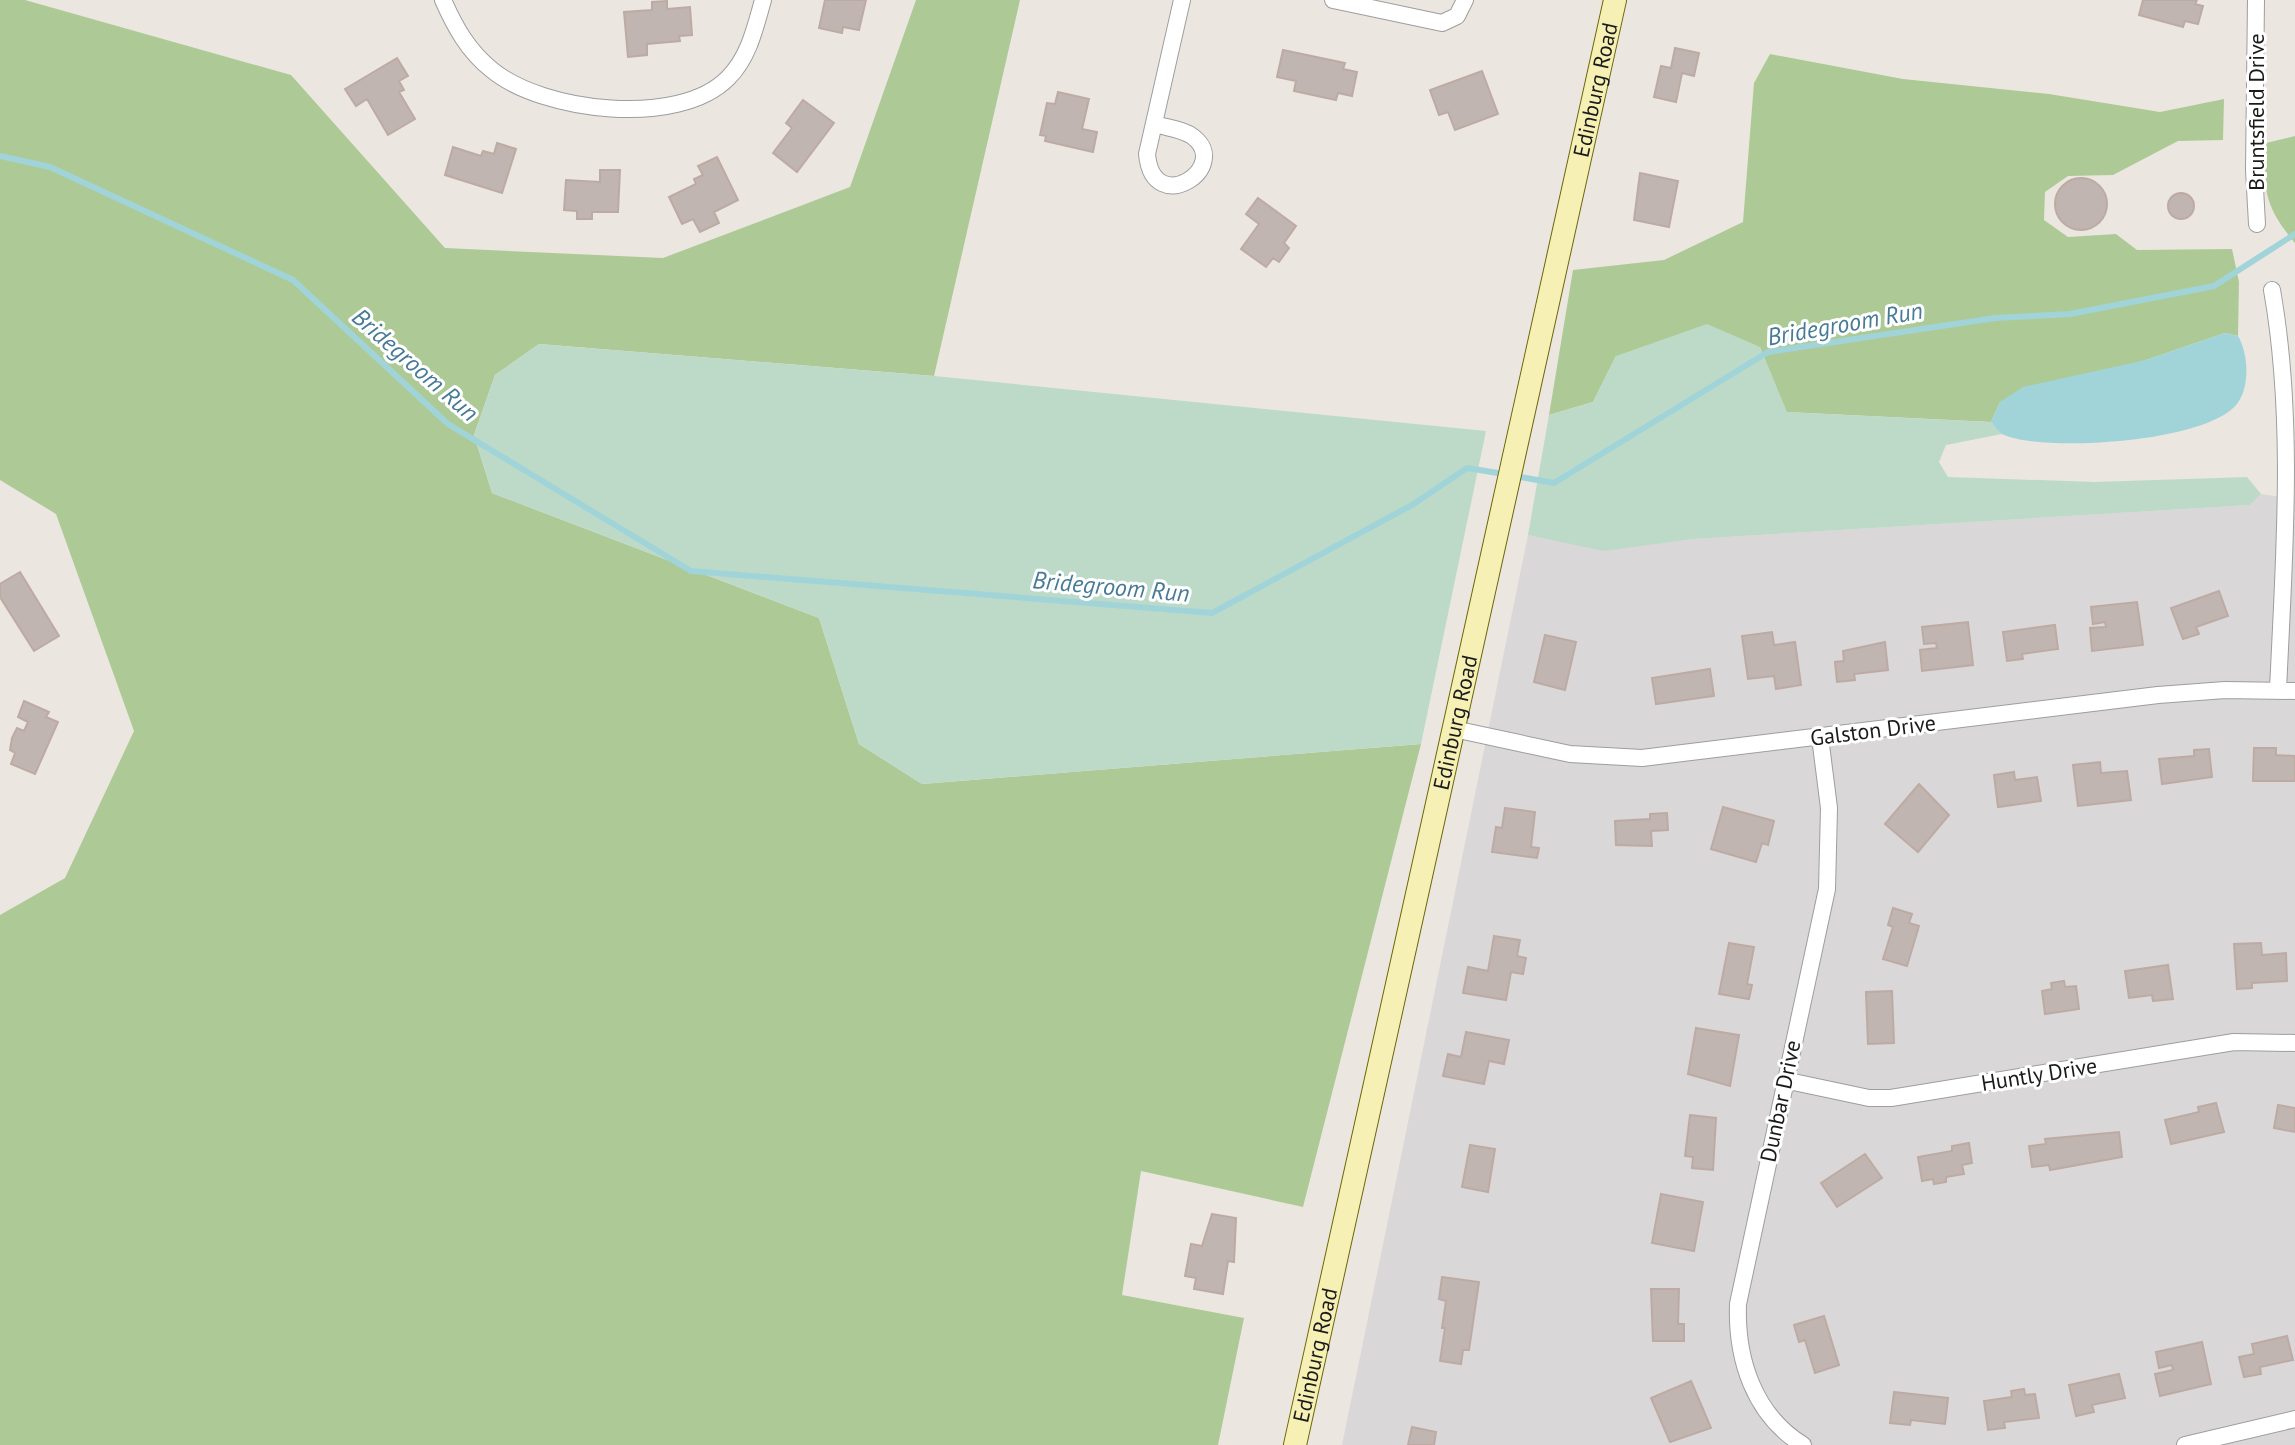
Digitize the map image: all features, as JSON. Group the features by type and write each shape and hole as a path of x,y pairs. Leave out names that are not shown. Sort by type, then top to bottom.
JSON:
{"main road":[{"name":"Edinburg Road","path":"1295,1445 1615,0"}],"street":[{"path":"443,0 456,28 473,52 513,85 540,97 567,103 656,109 696,100 729,77 748,48 763,0"},
{"path":"1155,124 1182,0"},
{"path":"1333,0 1406,7 1442,23 1457,16 1465,0"},
{"name":"Bruntsfield Drive","path":"2256,0 2254,170 2257,224"},
{"path":"2272,290 2288,378 2290,427 2287,691"},
{"name":"Galston Drive","path":"1454,729 1570,754 1642,758 2158,695 2287,691"},
{"name":"Dunbar Drive","path":"1803,1445 1776,1423 1761,1403 1741,1355 1737,1330 1738,1304 1827,889 1829,822 1820,737"},
{"name":"Huntly Drive","path":"1784,1080 1869,1098 1891,1098 2234,1042 2295,1043"},
{"path":"2185,1445 2295,1419"}],"shaded area":[{"path":"2261,494 2295,499 2295,1445 1342,1445 1528,535 1612,549 1693,539 2250,505"}],"green space":[{"path":"0,0 25,0 291,75 445,248 663,258 850,187 916,0 1020,0 934,376 539,344 495,375 474,435 492,493 819,618 859,744 922,784 1421,744 1303,1207 1141,1171 1122,1295 1244,1318 1218,1445 0,1445 0,915 65,878 134,731 56,514 0,480"},
{"path":"1770,54 1903,79 2049,94 2160,112 2224,99 2223,140 2178,141 2113,175 2068,176 2045,192 2044,220 2068,237 2116,234 2137,250 2232,249 2239,282 2238,336 2225,333 2146,360 2000,402 1991,422 1786,412 1760,347 1616,356 1593,402 1549,415 1573,270 1664,260 1743,222 1754,83"},
{"path":"2295,136 2295,243 2271,207 2265,173 2266,143"},
{"path":"1707,324 1760,347 1787,412 1991,422 2002,434 1946,445 1939,462 1948,477 2095,482 2247,477 2261,494 2250,505 1693,539 1604,551 1528,535 1549,415 1593,402 1616,356"},
{"path":"539,344 934,376 1486,431 1421,744 922,784 859,744 819,618 492,493 474,435 495,375"}],"water":[{"path":"2225,333 2238,336 2246,359 2243,394 2224,415 2198,426 2128,440 2055,443 2004,435 1991,422 2000,402 2023,387 2146,360"}],"building":[{"path":"825,0 866,0 859,30 843,27 842,33 819,28"},
{"path":"2143,0 2197,0 2195,4 2203,6 2198,24 2185,21 2183,27 2139,15"},
{"path":"667,1 667,9 690,7 692,35 679,36 680,41 647,44 647,55 628,57 624,12 652,10 652,2"},
{"path":"1675,48 1699,53 1694,76 1682,73 1676,102 1654,97 1661,66 1671,68"},
{"path":"1283,50 1345,63 1343,69 1357,72 1352,96 1338,93 1336,100 1294,91 1296,81 1277,77"},
{"path":"397,58 408,76 399,81 404,90 399,92 415,119 388,135 367,99 356,106 345,89"},
{"path":"1482,71 1498,114 1455,130 1448,112 1439,115 1430,90"},
{"path":"1058,92 1089,99 1082,129 1097,132 1093,152 1045,141 1046,136 1040,135 1047,103 1055,104"},
{"path":"803,100 834,123 797,172 773,153 792,128 786,123"},
{"path":"497,143 516,149 502,193 445,175 453,147 481,156 483,151 494,154"},
{"path":"717,157 738,200 714,212 719,223 700,232 693,219 682,224 669,197 696,184 694,179 703,175 698,166"},
{"path":"600,170 620,170 618,212 592,212 592,219 577,219 577,211 564,210 566,180 600,182"},
{"path":"1640,173 1678,181 1669,227 1634,220"},
{"path":"2081,178 2099,186 2107,204 2099,222 2081,230 2063,222 2055,204 2063,186"},
{"path":"2181,193 2190,197 2194,206 2190,215 2181,219 2172,215 2168,206 2172,197"},
{"path":"1258,198 1296,226 1284,243 1289,248 1279,262 1273,258 1266,267 1241,249 1259,224 1246,214"},
{"path":"20,572 59,636 34,651 0,597 0,584"},
{"path":"2219,591 2228,616 2196,627 2199,634 2183,639 2171,608"},
{"path":"2137,602 2143,645 2092,651 2090,628 2106,627 2105,622 2093,624 2091,607"},
{"path":"1968,622 1973,665 1922,671 1920,650 1937,648 1936,643 1924,644 1922,627"},
{"path":"2055,625 2058,649 2022,654 2023,659 2007,661 2003,632"},
{"path":"1772,632 1774,645 1795,642 1801,685 1776,689 1774,676 1748,679 1742,636"},
{"path":"1545,635 1576,642 1565,690 1534,682"},
{"path":"1885,642 1888,670 1854,674 1855,680 1837,682 1835,662 1844,661 1843,651"},
{"path":"1710,669 1714,696 1656,704 1652,678"},
{"path":"24,701 49,712 46,717 58,722 35,774 11,764 15,753 10,750 12,738 17,728 24,731 28,722 18,717"},
{"path":"2254,748 2276,748 2276,755 2295,756 2295,781 2253,781"},
{"path":"2209,749 2212,777 2162,784 2159,759 2194,756 2194,750"},
{"path":"2100,762 2101,773 2127,771 2131,800 2078,806 2073,765"},
{"path":"2014,772 2015,780 2037,777 2041,801 1998,807 1994,775"},
{"path":"1919,784 1949,815 1918,852 1885,824"},
{"path":"1723,807 1774,821 1768,845 1762,843 1756,862 1711,849"},
{"path":"1505,808 1535,812 1531,847 1539,848 1537,858 1492,852 1496,827 1502,828"},
{"path":"1667,813 1668,830 1651,831 1652,846 1616,845 1615,821 1650,819 1650,814"},
{"path":"1893,908 1912,914 1909,923 1919,926 1907,966 1883,959 1893,927 1888,925"},
{"path":"1494,936 1520,940 1517,956 1526,958 1523,974 1511,972 1506,1000 1463,993 1468,967 1488,971"},
{"path":"1729,943 1754,947 1747,984 1752,985 1749,999 1719,994"},
{"path":"2261,943 2262,955 2286,953 2287,981 2252,983 2252,988 2237,989 2234,944"},
{"path":"2168,965 2173,999 2153,1001 2152,995 2129,998 2125,971"},
{"path":"2064,981 2065,987 2076,986 2079,1009 2045,1014 2042,991 2052,989 2051,983"},
{"path":"1892,991 1894,1043 1868,1044 1866,992"},
{"path":"1696,1028 1739,1035 1730,1086 1688,1074"},
{"path":"1466,1032 1509,1040 1504,1064 1489,1061 1484,1084 1443,1076 1448,1054 1461,1057"},
{"path":"2216,1103 2224,1132 2171,1144 2165,1120 2199,1112 2198,1107"},
{"path":"2278,1105 2295,1108 2295,1132 2274,1128"},
{"path":"1690,1115 1716,1118 1713,1170 1692,1168 1693,1157 1685,1156"},
{"path":"2119,1132 2122,1157 2050,1170 2049,1165 2032,1167 2029,1146 2046,1144 2045,1139"},
{"path":"1969,1143 1972,1163 1962,1165 1964,1174 1946,1177 1946,1182 1934,1184 1933,1179 1922,1181 1918,1157 1952,1151 1952,1146"},
{"path":"1470,1145 1495,1149 1488,1192 1462,1187"},
{"path":"1865,1154 1882,1178 1837,1207 1821,1183"},
{"path":"1661,1194 1703,1202 1694,1251 1652,1243"},
{"path":"1212,1214 1236,1218 1234,1262 1228,1261 1223,1294 1194,1289 1196,1278 1185,1276 1191,1244 1202,1246"},
{"path":"1442,1277 1479,1282 1469,1350 1463,1350 1461,1364 1440,1361 1446,1301 1439,1299"},
{"path":"1651,1289 1679,1289 1678,1324 1684,1324 1684,1341 1653,1341"},
{"path":"1824,1316 1839,1365 1815,1373 1805,1340 1799,1342 1794,1325"},
{"path":"2287,1336 2293,1360 2260,1367 2261,1374 2244,1377 2239,1357 2254,1354 2252,1344"},
{"path":"2202,1342 2211,1384 2160,1396 2155,1374 2173,1370 2172,1365 2159,1368 2156,1352"},
{"path":"2119,1374 2125,1398 2092,1405 2094,1412 2076,1416 2069,1385"},
{"path":"1691,1381 1711,1428 1670,1442 1651,1398"},
{"path":"2024,1389 2025,1395 2035,1394 2039,1418 2004,1422 2005,1428 1988,1430 1984,1401 2012,1397 2011,1391"},
{"path":"1894,1392 1948,1398 1945,1424 1911,1420 1910,1425 1890,1423"},
{"path":"1412,1427 1436,1432 1434,1445 1408,1445"}],"waterway":[{"name":"Bridegroom Run","path":"0,156 50,167 293,280 448,424 691,571 1212,613 1412,505 1467,468 1504,474"},
{"name":"Bridegroom Run","path":"1515,476 1554,483 1768,352 1995,318 2070,314 2214,286 2295,234"}]}
